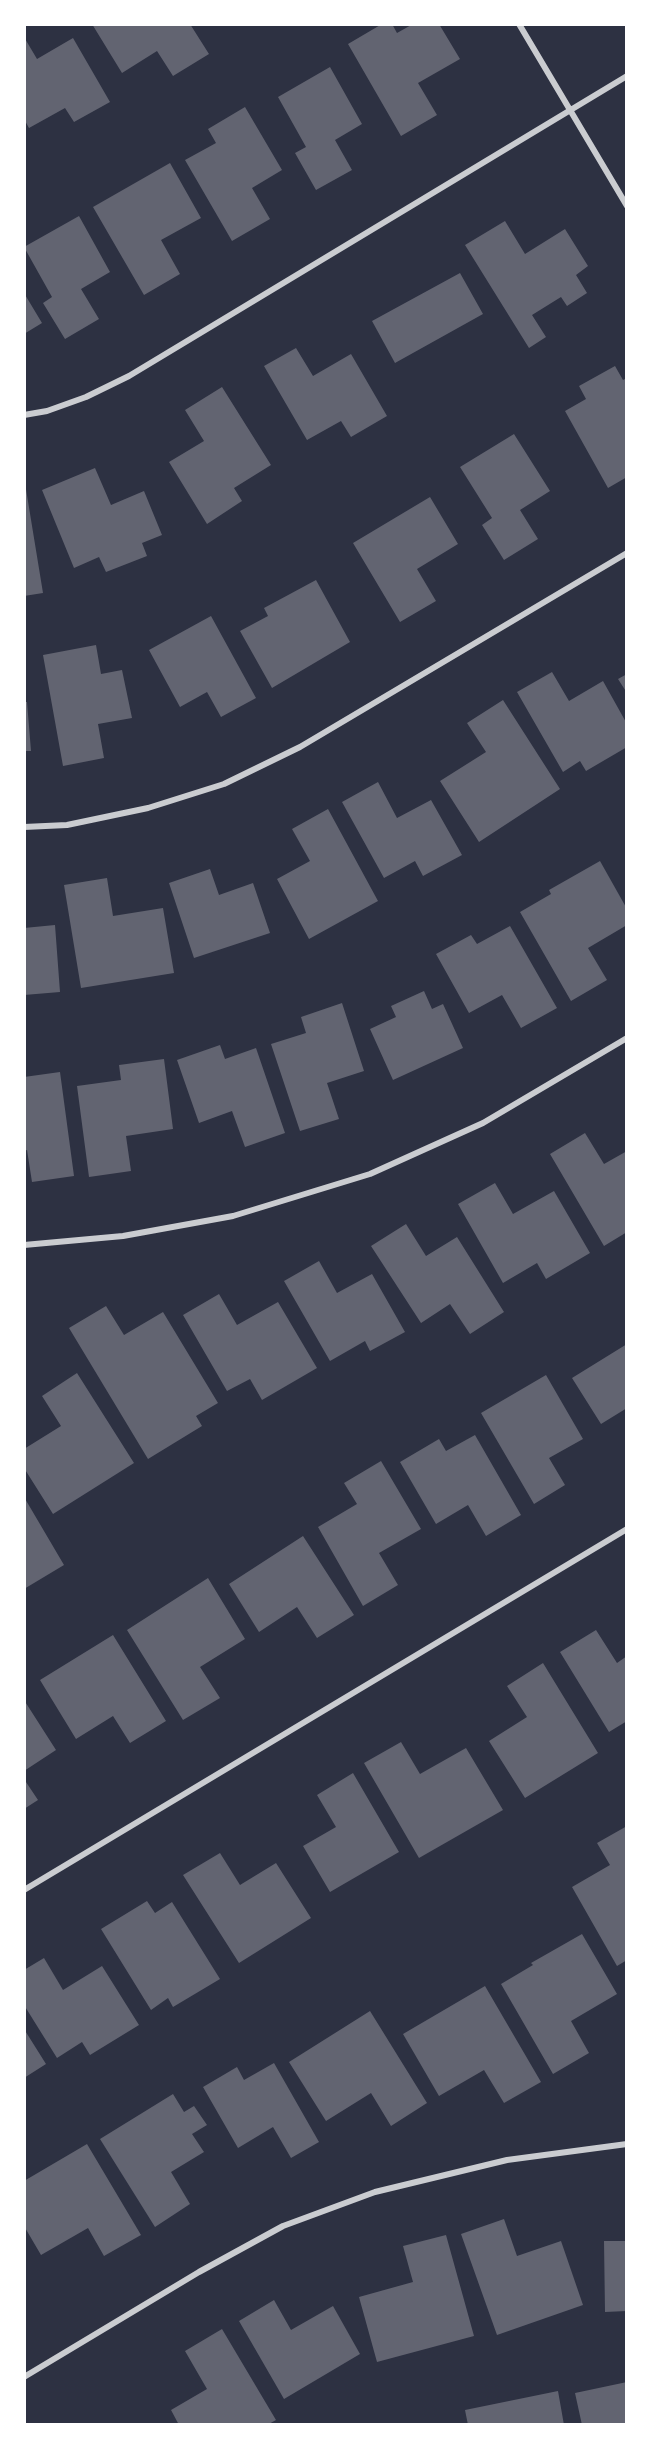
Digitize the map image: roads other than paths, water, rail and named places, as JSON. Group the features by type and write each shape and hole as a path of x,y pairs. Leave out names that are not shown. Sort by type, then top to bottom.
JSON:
{"street":[{"path":"519,24 627,206"},
{"path":"24,415 47,411 86,397 129,376 627,76"},
{"path":"24,827 67,825 148,808 224,784 300,747 627,553"},
{"path":"24,1245 123,1236 232,1216 370,1174 483,1124 627,1038"},
{"path":"24,1890 627,1529"},
{"path":"24,2377 199,2272 283,2226 375,2192 496,2163 627,2144"}]}
